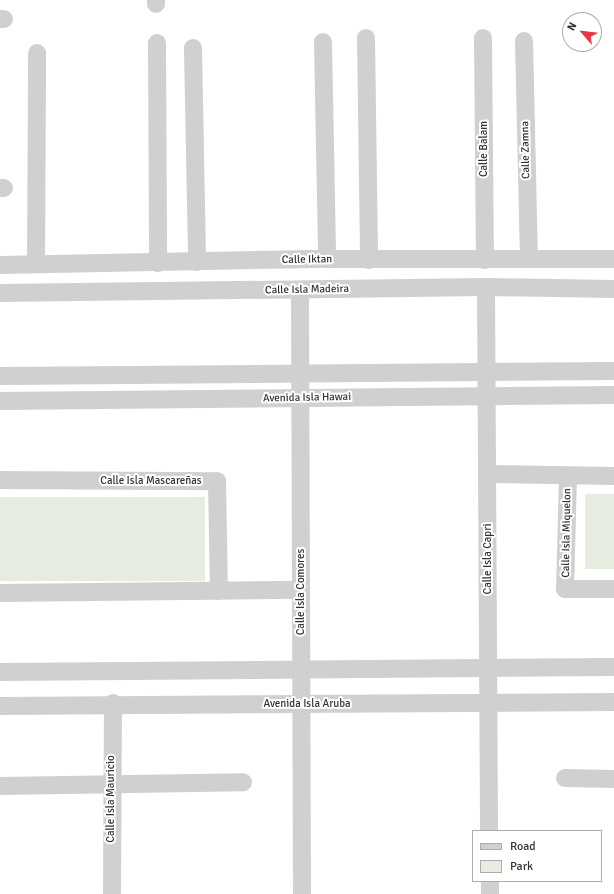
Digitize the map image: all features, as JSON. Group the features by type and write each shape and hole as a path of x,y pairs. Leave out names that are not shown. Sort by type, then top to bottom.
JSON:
{"street":[{"path":"366,38 368,260"},
{"name":"Calle Balam","path":"483,38 485,260"},
{"name":"Calle Zamna","path":"524,41 529,259"},
{"path":"323,42 327,259"},
{"path":"157,43 158,263"},
{"path":"193,48 197,262"},
{"path":"36,264 37,53"},
{"name":"Calle Iktan","path":"0,265 327,259 614,259"},
{"name":"Calle Isla Madeira","path":"0,292 486,287 614,289"},
{"name":"Calle Isla Capri","path":"486,287 490,830"},
{"name":"Calle Isla Comores","path":"300,290 302,894"},
{"path":"0,376 614,371"},
{"name":"Avenida Isla Hawai","path":"0,401 614,395"},
{"name":"Calle Isla Miquelon","path":"487,474 614,476"},
{"name":"Calle Isla Miquelon","path":"568,476 566,589 614,589"},
{"name":"Calle Isla Mascareñas","path":"0,480 217,481 219,591"},
{"path":"0,593 301,590"},
{"path":"0,672 614,667"},
{"name":"Avenida Isla Aruba","path":"0,706 113,703 301,704 614,702"},
{"name":"Calle Isla Mauricio","path":"112,894 111,784 113,703"},
{"path":"565,778 614,779"},
{"path":"0,786 243,782"},
{"path":"490,882 490,894"}],"green space":[{"path":"585,494 614,494 614,569 585,569"},
{"path":"0,497 205,497 205,581 0,581"}]}
